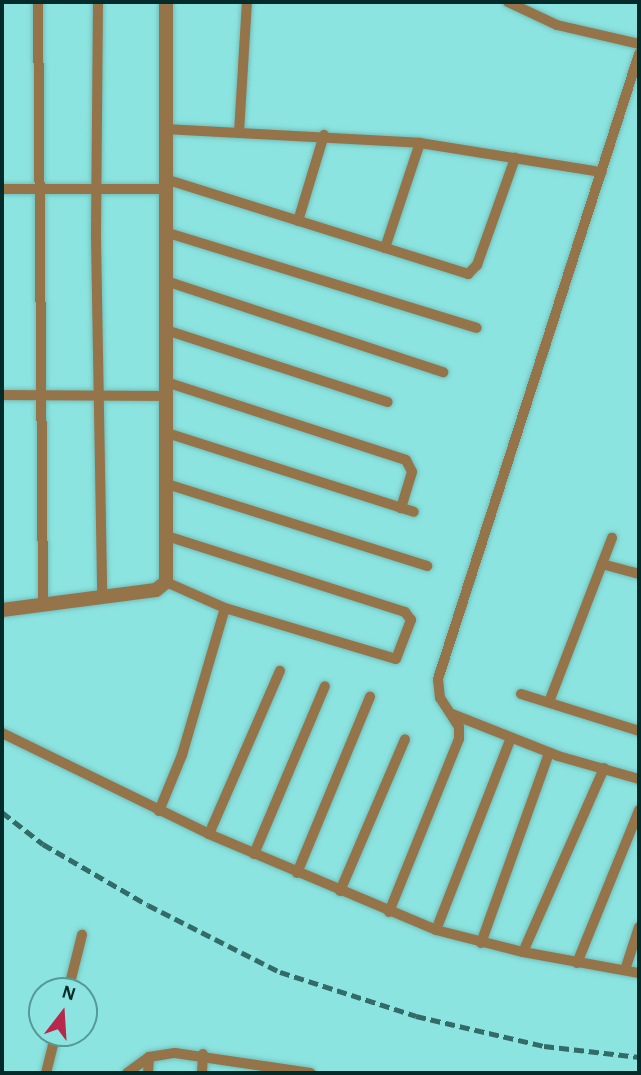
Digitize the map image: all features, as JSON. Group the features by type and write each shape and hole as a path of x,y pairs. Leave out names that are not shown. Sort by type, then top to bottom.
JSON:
{"street":[{"path":"38,2 43,605"},
{"path":"99,2 98,396 102,597"},
{"path":"166,2 166,582"},
{"path":"239,132 247,2"},
{"path":"509,2 557,25 639,44"},
{"path":"389,912 459,739 459,727 439,698 439,678 639,54"},
{"path":"165,130 324,135 420,143 602,172"},
{"path":"298,220 324,135"},
{"path":"385,248 420,143"},
{"path":"2,189 97,189 165,184 298,220 471,274 515,158"},
{"path":"165,232 477,328"},
{"path":"166,281 443,372"},
{"path":"166,330 388,402"},
{"path":"2,396 98,396 166,389 406,460 412,472 401,508"},
{"path":"167,433 414,512"},
{"path":"167,484 427,566"},
{"path":"166,582 225,608 396,659 411,617 167,536"},
{"path":"549,702 612,538"},
{"path":"602,564 639,574"},
{"path":"2,610 156,590 166,582"},
{"path":"159,811 195,717 225,608"},
{"path":"209,834 280,671"},
{"path":"254,854 325,686"},
{"path":"521,694 639,731"},
{"path":"297,873 370,697"},
{"path":"450,713 549,753 639,779"},
{"path":"2,733 209,834 436,930 523,952 639,972"},
{"path":"436,930 511,737"},
{"path":"340,891 405,739"},
{"path":"481,943 549,753"},
{"path":"523,952 604,768"},
{"path":"577,963 639,810"},
{"path":"625,970 639,927"},
{"path":"72,977 82,936"},
{"path":"46,1073 53,1047"},
{"path":"202,1073 203,1054"},
{"path":"127,1073 149,1057 203,1054 255,1067 307,1073"},
{"path":"148,1073 149,1057"}],"railway":[{"path":"2,812 43,844 148,905 280,972 416,1016 544,1046 639,1057"}]}
